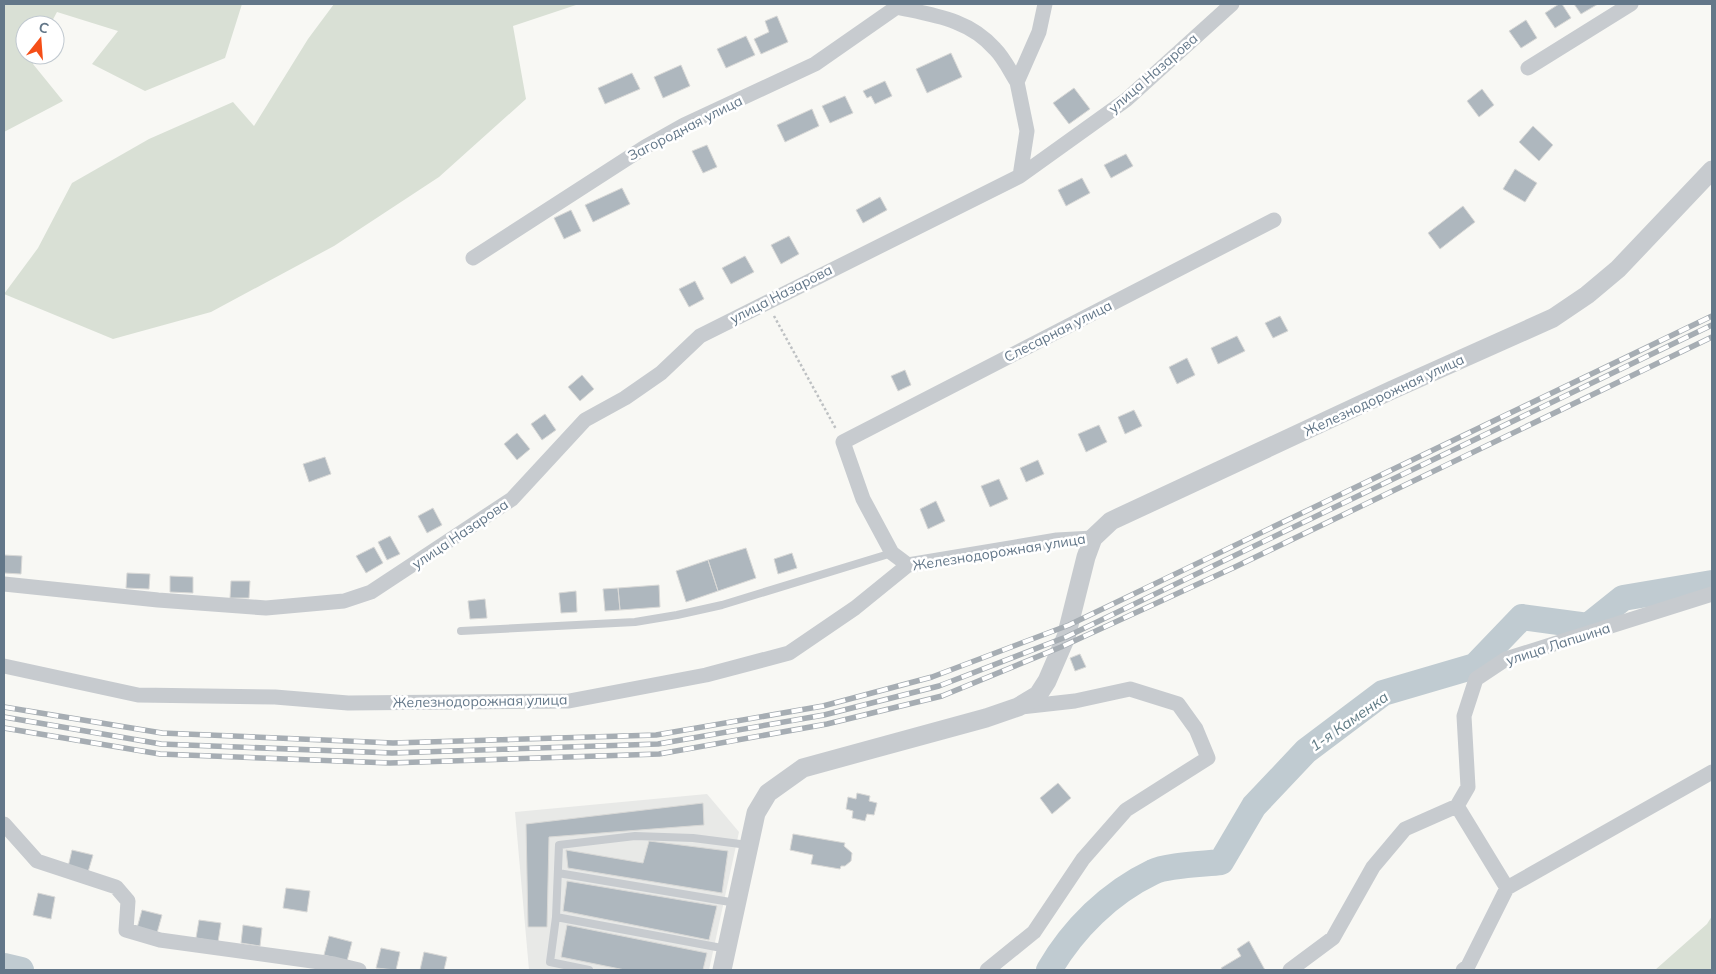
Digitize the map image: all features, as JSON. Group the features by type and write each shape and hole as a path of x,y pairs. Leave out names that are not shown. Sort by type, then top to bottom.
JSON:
{"street":[{"path":"1017,82 1039,32 1045,4"},
{"name":"улица Назарова","path":"4,584 158,600 266,608 344,601 371,592 512,499 585,420 625,398 660,373 700,336 766,301 1020,176 1126,100 1232,4"},
{"path":"1528,68 1631,4"},
{"path":"899,6 956,20 979,33 996,49 1017,82 1026,132 1020,176"},
{"name":"Загородная улица","path":"473,258 645,147 684,125 815,64 899,6"},
{"name":"Железнодорожная улица","path":"4,666 138,695 275,697 348,703 569,701 706,675 789,653 855,608 908,565 1057,540 1093,538 1111,521 1392,390 1553,318 1587,295 1618,269 1712,170"},
{"name":"Слесарная улица","path":"843,442 1274,220"},
{"path":"843,442 863,499 892,553 908,565"},
{"path":"1018,707 1038,695 1046,682 1066,637 1086,557 1093,538"},
{"name":"улица Лапшина","path":"1457,806 1468,787 1464,716 1476,678 1506,659 1712,594"},
{"path":"722,970 756,813 768,793 803,768 918,739 1018,707 1075,701 1130,689 1178,704 1196,729 1208,758 1126,810 1082,859 1034,932 987,970"},
{"path":"1464,970 1468,966 1507,888 1712,772"},
{"path":"1290,970 1333,938 1373,867 1405,829 1457,806 1507,888"},
{"path":"4,824 37,861 116,888 128,901 126,930 160,940 334,964 359,970"}],"lane":[{"path":"461,631 635,622 677,615 722,605 789,582 892,553"},
{"path":"589,970 550,962 556,917 559,845 636,836 693,838 750,845"},
{"path":"558,873 738,903"},
{"path":"556,917 727,949"}],"path":[{"path":"766,301 843,442"}],"shaded area":[{"path":"4,4 242,4 225,58 145,91 92,64 118,31 57,12 55,15 15,15 15,65 34,65 63,101 4,132"},
{"path":"334,4 579,4 513,26 526,99 439,177 334,246 211,312 113,339 4,294 38,248 72,183 149,139 233,102 254,126 308,39"},
{"path":"707,794 739,832 709,970 529,970 515,812"},
{"path":"1712,916 1712,970 1655,970 1707,924"}],"building":[{"path":"1562,4 1571,18 1555,28 1545,13"},
{"path":"1574,4 1598,4 1581,14"},
{"path":"777,16 788,42 761,54 754,39 769,32 765,21"},
{"path":"1526,20 1537,38 1521,48 1509,31"},
{"path":"746,36 755,55 726,68 717,49"},
{"path":"951,53 962,77 927,93 916,69"},
{"path":"681,65 690,86 663,98 654,77"},
{"path":"632,73 640,89 605,104 598,88"},
{"path":"885,81 892,96 875,104 871,96 867,98 863,91"},
{"path":"1074,88 1090,109 1069,124 1053,103"},
{"path":"1482,89 1494,105 1479,117 1467,101"},
{"path":"845,96 853,113 830,123 822,106"},
{"path":"812,109 819,126 785,142 777,125"},
{"path":"1533,126 1553,145 1539,161 1519,142"},
{"path":"707,145 717,167 703,173 692,151"},
{"path":"1126,154 1133,166 1111,178 1104,165"},
{"path":"1515,169 1537,183 1525,202 1503,189"},
{"path":"1082,178 1090,193 1066,206 1058,190"},
{"path":"622,188 630,204 593,222 585,205"},
{"path":"880,197 887,210 863,223 856,210"},
{"path":"1463,206 1475,222 1440,249 1428,233"},
{"path":"571,210 581,231 564,239 554,218"},
{"path":"789,236 799,254 781,264 771,245"},
{"path":"745,256 754,272 731,284 722,268"},
{"path":"695,281 704,299 689,307 679,289"},
{"path":"1280,316 1288,331 1273,338 1265,323"},
{"path":"1237,336 1245,351 1218,364 1211,348"},
{"path":"1187,358 1195,375 1177,384 1169,367"},
{"path":"905,370 911,385 898,391 891,376"},
{"path":"582,375 594,389 580,401 568,387"},
{"path":"1134,410 1142,426 1125,434 1118,417"},
{"path":"545,414 556,430 542,440 531,424"},
{"path":"1099,425 1107,442 1086,452 1078,434"},
{"path":"517,433 530,449 517,460 504,444"},
{"path":"325,457 331,474 309,482 303,464"},
{"path":"1038,460 1044,474 1026,482 1020,468"},
{"path":"999,479 1008,499 990,507 981,486"},
{"path":"936,501 945,521 928,529 920,509"},
{"path":"433,508 442,525 427,533 418,516"},
{"path":"390,536 400,554 387,560 378,542"},
{"path":"374,547 383,563 366,573 356,556"},
{"path":"746,548 756,578 718,591 708,560"},
{"path":"792,553 797,568 778,574 774,559"},
{"path":"4,555 22,556 21,574 4,573"},
{"path":"708,560 718,591 686,602 676,571"},
{"path":"127,573 150,574 149,589 126,588"},
{"path":"170,576 193,577 193,593 170,592"},
{"path":"231,581 250,581 249,598 230,598"},
{"path":"659,585 660,607 620,610 618,588"},
{"path":"618,588 620,610 605,611 603,589"},
{"path":"576,591 577,612 561,613 559,593"},
{"path":"485,599 487,618 470,619 468,601"},
{"path":"1080,654 1086,667 1075,671 1070,658"},
{"path":"1058,783 1071,798 1052,814 1040,798"},
{"path":"857,793 870,796 869,801 877,803 874,815 867,814 865,821 852,818 853,811 846,809 848,797 856,799"},
{"path":"703,803 704,825 549,837 547,927 528,927 526,824"},
{"path":"793,834 845,843 844,846 852,853 851,861 845,866 841,866 840,869 811,864 813,855 790,850"},
{"path":"649,841 728,851 722,893 568,868 566,850 643,863"},
{"path":"72,850 93,855 88,872 68,867"},
{"path":"567,881 717,906 709,940 563,911"},
{"path":"286,888 310,891 307,912 283,908"},
{"path":"38,893 55,897 51,919 33,915"},
{"path":"142,910 162,915 157,933 137,928"},
{"path":"199,920 221,923 218,942 196,938"},
{"path":"243,925 262,928 260,946 241,943"},
{"path":"567,925 707,953 703,970 625,970 561,957"},
{"path":"329,936 352,942 347,961 324,955"},
{"path":"1249,941 1265,970 1222,970 1221,968 1241,956 1237,949"},
{"path":"381,948 400,952 396,970 376,968"},
{"path":"424,952 447,957 444,970 420,970"}],"waterway":[{"name":"1-я Каменка","path":"1049,970 1069,940 1107,901 1122,890 1159,870 1186,865 1221,862 1254,806 1306,751 1383,693 1475,666 1522,617 1588,626 1623,598 1712,583"},
{"name":"1-я Каменка","path":"4,966 21,970"}],"railway":[{"path":"4,707 162,733 393,743 656,735 823,706 932,677 1069,625 1712,316"},
{"path":"4,717 161,744 392,753 658,744 824,715 939,686 1066,637 1712,325"},
{"path":"4,728 160,754 390,763 659,754 827,724 942,696 1061,647 1235,567 1712,337"}]}
